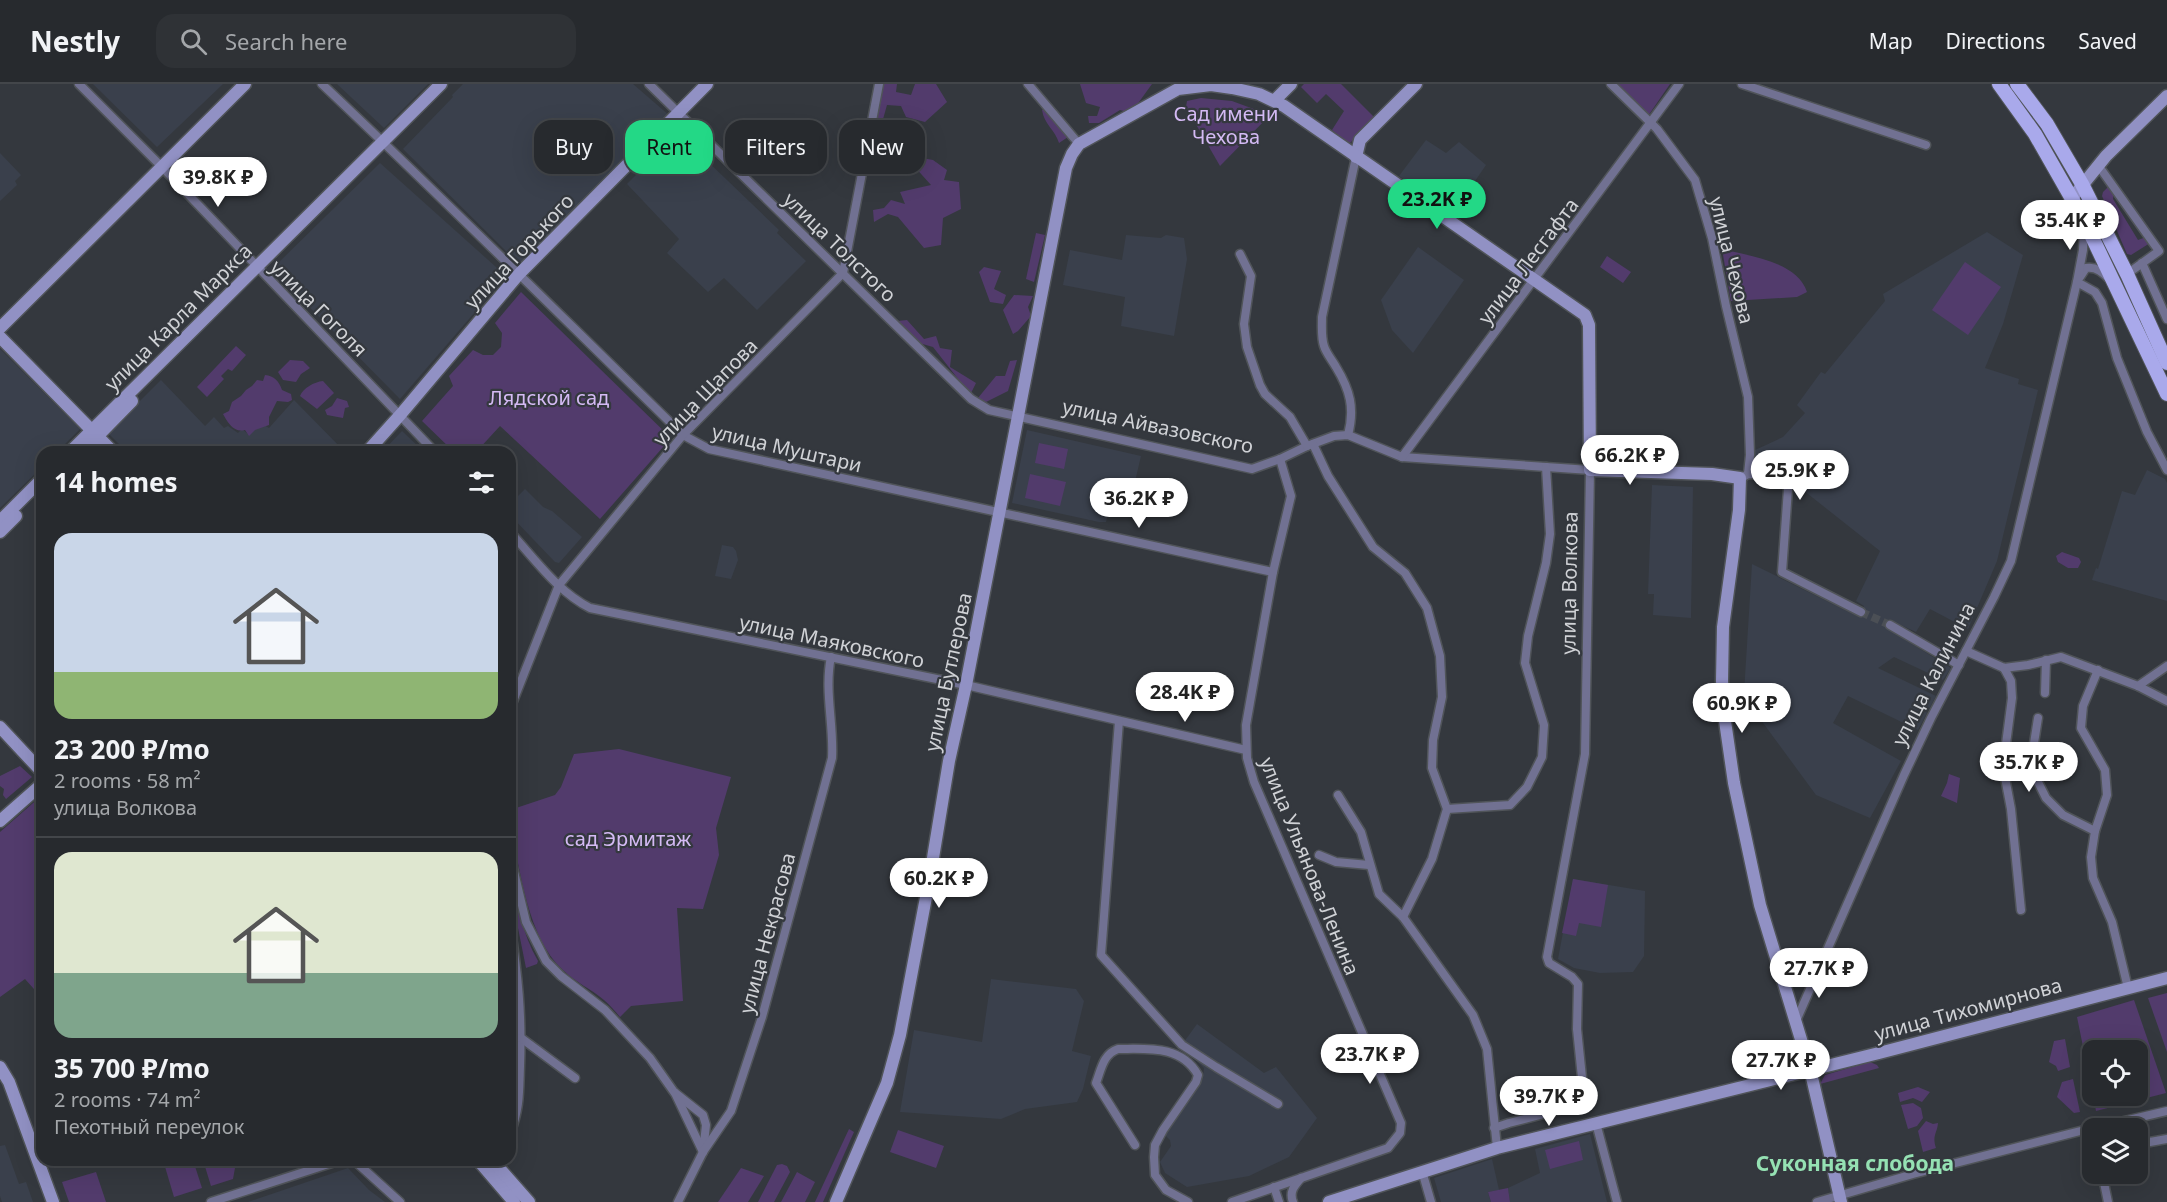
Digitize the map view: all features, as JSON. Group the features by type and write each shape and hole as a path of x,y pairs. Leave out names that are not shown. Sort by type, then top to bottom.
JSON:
{"main road":[{"path":"0,328 245,84"},
{"name":"улица Карла Маркса","path":"386,144 441,84"},
{"name":"улица Карла Маркса","path":"78,446 95,432 386,144 452,84"},
{"name":"улица Горького","path":"372,446 519,274 707,84"},
{"path":"1275,100 1291,84"},
{"path":"1356,157 1360,141 1416,84"},
{"path":"1999,84 2035,134 2084,220 2167,394"},
{"path":"2017,84 2047,124 2082,184 2127,274 2167,363"},
{"name":"улица Волкова","path":"1079,144 1170,92 1194,86 1211,85 1232,88 1275,100 1585,315 1589,325 1590,470"},
{"path":"2072,198 2098,165 2167,96"},
{"name":"улица Бутлерова","path":"836,1202 888,1083 897,1046 930,876 949,761 966,685 1066,168 1079,144"},
{"path":"0,336 108,446"},
{"name":"улица Карла Маркса","path":"86,446 95,432"},
{"path":"1590,470 1744,476 1723,627 1722,681 1725,722 1734,783 1760,904 1810,1069 1840,1198"},
{"path":"0,521 36,485"},
{"path":"0,532 36,497"},
{"path":"0,727 36,766"},
{"path":"0,821 36,789"},
{"name":"улица Тихомирнова","path":"1329,1202 1497,1148 1879,1053 2167,978"},
{"path":"0,1067 9,1082 36,1156"},
{"path":"40,1166 53,1202"},
{"path":"483,1166 514,1202"},
{"path":"499,1166 529,1202"}],"street":[{"name":"улица Гоголя","path":"79,84 161,166 430,446"},
{"name":"улица Муштари","path":"322,84 683,435 697,444 710,449 1273,572"},
{"name":"улица Толстого","path":"649,84 971,399 989,410 1018,415"},
{"path":"843,273 879,84"},
{"path":"1028,84 1079,144"},
{"name":"улица Чехова","path":"1611,84 1670,144 1695,180 1712,238 1748,397 1750,454 1744,476"},
{"name":"улица Лесгафта","path":"1402,457 1679,84"},
{"path":"1742,84 1926,145"},
{"path":"1356,157 1322,317 1324,349 1348,386 1352,405 1348,435 1402,457 1590,470"},
{"path":"2098,165 2159,251 2127,274"},
{"name":"улица Калинина","path":"1796,1021 1904,775 2006,574 2014,551 2077,282 2083,250 2084,220"},
{"path":"1240,254 1251,276 1244,324 1247,347 1260,385 1265,394 1290,417 1310,445 1373,547 1405,573 1427,608 1440,656 1442,697 1433,740 1432,768 1447,809 1432,859 1403,917"},
{"path":"2142,263 2167,319"},
{"path":"2115,286 2098,269 2092,267 2086,268 2077,282 2095,292 2102,303 2117,358 2147,432 2167,470"},
{"name":"улица Щапова","path":"516,694 559,585 683,435 843,273"},
{"name":"улица Айвазовского","path":"1018,415 1252,469 1334,436 1348,435"},
{"name":"улица Ульянова-Ленина","path":"1274,1187 1388,1148 1400,1133 1401,1123 1254,782 1246,750 1246,724 1273,572 1291,496 1280,459"},
{"path":"1447,809 1510,805 1527,787 1542,757 1544,725 1525,663 1528,636 1546,563 1550,534 1546,467"},
{"name":"улица Волкова","path":"1494,1128 1578,1105 1584,1097 1577,1029 1578,984 1572,977 1549,963 1546,957 1586,754 1590,470"},
{"path":"1744,476 1784,475 1788,489 1782,572 1861,612"},
{"path":"516,538 559,585"},
{"name":"улица Маяковского","path":"559,585 578,602 590,608 966,685 1246,750"},
{"path":"1890,625 1959,665"},
{"path":"1966,651 2004,668 2061,657 2138,686 2167,701"},
{"name":"улица Некрасова","path":"678,1202 703,1152 731,1111 762,1017 831,763 833,735 829,667 831,657"},
{"path":"2044,693 2046,660"},
{"path":"2138,686 2167,666"},
{"path":"2004,668 2011,681 2012,698 2002,767 2011,809 2021,910"},
{"path":"2098,670 2083,706 2081,728 2105,770 2107,795 2095,831 2091,857 2093,878 2112,922 2128,988"},
{"path":"2038,718 2032,756 2035,777 2046,798 2063,815 2095,831"},
{"path":"1119,721 1101,955 1182,1045 1278,1104"},
{"path":"1338,795 1360,832 1379,894 1403,917 1473,1015 1487,1048 1497,1148"},
{"path":"1319,855 1336,862 1369,865"},
{"path":"516,880 526,922 546,961 561,976 605,1010 650,1058 674,1092 703,1152"},
{"path":"516,962 521,1038 516,1119"},
{"path":"521,1038 575,1078"},
{"path":"1136,1145 1096,1083 1104,1061 1111,1052 1118,1049 1163,1049 1192,1064 1198,1075 1196,1082 1155,1145 1155,1175 1166,1191 1188,1202"},
{"path":"674,1092 695,1107 705,1119 703,1152"},
{"path":"2137,1118 2167,1111"},
{"path":"1596,1123 1617,1202"},
{"path":"1817,1202 1840,1198 2082,1131"},
{"path":"2148,1142 2167,1139"},
{"path":"211,1202 319,1166"},
{"path":"360,1166 400,1202"},
{"path":"1422,1171 1431,1202"},
{"path":"1293,1202 1290,1195 1292,1189 1301,1178"},
{"path":"2104,1184 2108,1202"},
{"path":"1232,1202 1274,1187 1279,1202"}],"shaded area":[{"path":"93,84 223,84 157,147"},
{"path":"337,84 428,84 384,128"},
{"path":"463,84 633,84 670,116 666,120 625,120 625,160 613,172 613,120 534,120 534,174 611,174 519,264 403,149 453,97 452,95"},
{"path":"1426,140 1446,153 1459,142 1486,165 1453,213 1399,176"},
{"path":"0,153 21,175 15,181 17,185 0,201"},
{"path":"380,163 506,276 400,399 272,269"},
{"path":"713,167 779,230 777,233 806,261 757,310 724,278 708,292 667,253 679,239 627,184 637,174 713,174"},
{"path":"1987,232 2023,255 2003,324 1985,368 2019,379 2018,384 2038,390 1997,561 1968,629 1930,609 1916,632 1896,623 1891,631 1951,668 1943,680 1894,657 1878,668 1936,696 1918,730 1848,696 1833,723 1901,761 1870,818 1816,795 1758,716 1743,709 1752,564 1859,617 1864,606 1856,601 1880,551 1784,475 1784,461 1755,465 1753,451 1783,437 1805,413 1797,405 1821,372 1825,374 1885,301 1883,294"},
{"path":"1126,235 1161,238 1166,235 1184,238 1187,259 1174,336 1121,326 1125,297 1063,285 1070,250 1122,260"},
{"path":"1418,247 1464,280 1413,353 1392,330 1381,300"},
{"path":"0,349 80,429 63,446 36,446 36,473 0,508"},
{"path":"161,380 205,426 214,417 224,428 228,426 238,433 242,429 248,434 260,422 269,428 294,400 339,446 121,446 108,433"},
{"path":"1027,430 1141,456 1129,507 1122,506 1120,514 1109,511 1106,522 1099,522 1012,503"},
{"path":"402,431 418,446 388,446"},
{"path":"2147,470 2165,479 2167,483 2167,601 2092,580 2096,568 2098,569 2122,491 2135,495"},
{"path":"1652,485 1693,487 1691,618 1653,615 1654,594 1648,594"},
{"path":"525,489 543,507 552,511 582,537 559,563 555,562 516,521 516,498"},
{"path":"722,545 733,547 736,551 738,560 731,579 715,576"},
{"path":"1573,879 1645,891 1644,956 1633,972 1600,973 1574,968 1558,959"},
{"path":"991,979 1076,989 1084,1001 1072,1051 1091,1056 1083,1089 1077,1102 1025,1109 1001,1119 900,1112 914,1030 982,1042"},
{"path":"1197,1024 1264,1073 1276,1067 1317,1118 1289,1157 1249,1176 1187,1187 1165,1173 1160,1162 1171,1146 1170,1140 1164,1134 1203,1078 1204,1068 1181,1046"},
{"path":"1590,1134 1607,1202 1510,1202 1508,1188 1540,1173 1535,1149"},
{"path":"5,1145 19,1184 26,1182 33,1202 2,1202 0,1146"},
{"path":"1492,1159 1499,1190 1488,1192 1491,1202 1441,1202 1434,1178"},
{"path":"348,1168 369,1190 385,1202 248,1202"}],"green space":[{"path":"883,84 897,84 896,92 911,95 915,84 936,84 947,102 925,122 925,120 906,117 901,106 887,105 883,120 873,120 878,92"},
{"path":"1080,84 1152,84 1131,113 1120,110 1099,123 1089,123 1088,116 1097,116 1100,107 1086,103"},
{"path":"1304,84 1341,84 1375,118 1349,144 1332,130 1344,111 1326,94 1317,103 1301,87"},
{"path":"1615,84 1670,84 1648,116"},
{"name":"Сад имени Чехова","path":"1201,98 1232,101 1270,115 1220,166 1186,107 1187,101"},
{"path":"1050,106 1062,120 1068,137 1059,143 1043,115 1042,110"},
{"path":"925,158 933,160 947,170 944,180 959,182 961,209 943,218 941,245 924,248 898,217 888,214 874,222 873,210 884,208 891,200 905,204 900,192 931,185 921,174 925,174"},
{"path":"2108,187 2114,191 2113,199 2138,240 2146,237 2150,243 2131,255 2127,254 2102,196"},
{"path":"1036,233 1045,235 1034,282 1026,279"},
{"path":"1722,249 1783,267 1802,282 1807,292 1797,297 1731,301"},
{"path":"1607,256 1631,272 1623,283 1600,267"},
{"path":"1965,262 2001,287 1968,335 1932,310"},
{"path":"984,267 1001,271 994,289 1006,295 1003,304 990,302 979,272"},
{"name":"Лядской сад","path":"521,292 671,438 600,519 500,426 482,446 448,446 422,421 453,386 449,376 473,350 483,355 493,355 501,347 502,333 495,323"},
{"path":"1014,295 1033,296 1028,307 1031,316 1013,334 1003,310"},
{"path":"907,320 924,339 936,336 940,348 952,350 950,367 976,383 971,393 933,347 919,343 898,321"},
{"path":"236,346 246,355 232,371 228,369 221,376 224,379 207,397 197,387"},
{"path":"290,360 303,361 310,368 301,374 296,382 283,380 278,372"},
{"path":"1017,360 1008,391 986,402 978,398 996,376 1005,376 1010,361"},
{"path":"265,375 276,380 282,390 291,394 292,400 277,401 269,417 269,425 255,430 249,436 245,430 241,431 232,426 223,414 229,411 232,402 257,380 263,381"},
{"path":"323,381 334,393 317,409 300,396 309,386"},
{"path":"337,398 347,401 349,407 345,408 343,418 327,415 325,410 332,406"},
{"path":"1039,443 1068,449 1064,469 1035,463"},
{"path":"1030,474 1066,482 1060,506 1025,498"},
{"path":"2062,552 2079,558 2081,562 2078,568 2068,568 2058,562 2056,556"},
{"name":"сад Эрмитаж","path":"619,749 731,777 716,828 719,855 703,909 677,908 683,1001 631,1006 620,1017 604,1000 563,970 541,940 533,922 516,854 516,808 555,795 561,787 574,754"},
{"path":"20,766 32,777 6,799 3,795 4,789 0,786 0,776"},
{"path":"1949,774 1960,778 1957,803 1941,796"},
{"path":"36,800 36,991 25,979 0,997 0,832"},
{"path":"1573,879 1608,885 1601,927 1579,923 1576,936 1562,933"},
{"path":"516,898 524,929 538,961 537,964 526,968 516,918"},
{"path":"2167,993 2167,1052 2148,998"},
{"path":"2134,1000 2148,1040 2082,1042 2077,1017"},
{"path":"2065,1039 2070,1067 2058,1071 2056,1066 2049,1062 2054,1041"},
{"path":"2148,1041 2166,1093 2148,1098"},
{"path":"1870,1062 1879,1068 1820,1084 1825,1075"},
{"path":"2073,1079 2080,1112 2074,1113 2057,1097 2062,1082"},
{"path":"1918,1087 1930,1092 1922,1102 1913,1098 1900,1102 1898,1093"},
{"path":"1913,1103 1921,1108 1923,1118 1917,1126 1908,1129 1901,1105"},
{"path":"2095,1106 2115,1106 2096,1111"},
{"path":"1926,1121 1933,1124 1938,1123 1935,1137 1936,1148 1923,1152 1918,1131"},
{"path":"849,1129 854,1132 823,1202 815,1202"},
{"path":"898,1130 944,1146 936,1168 890,1152"},
{"path":"1579,1141 1583,1160 1550,1169 1545,1150"},
{"path":"777,1165 787,1166 790,1172 774,1202 758,1202"},
{"path":"165,1166 195,1166 202,1188 174,1197"},
{"path":"205,1166 237,1166 233,1179 211,1186"},
{"path":"741,1168 764,1176 748,1202 718,1202"},
{"path":"96,1172 106,1202 69,1202 62,1182"},
{"path":"797,1172 815,1182 805,1202 781,1202"},
{"path":"1508,1188 1510,1202 1491,1202 1488,1192"}],"tunnel":[{"path":"1861,612 1890,625"}],"district":[{"name":"Суконная слобода","path":"1855,1163"}]}
